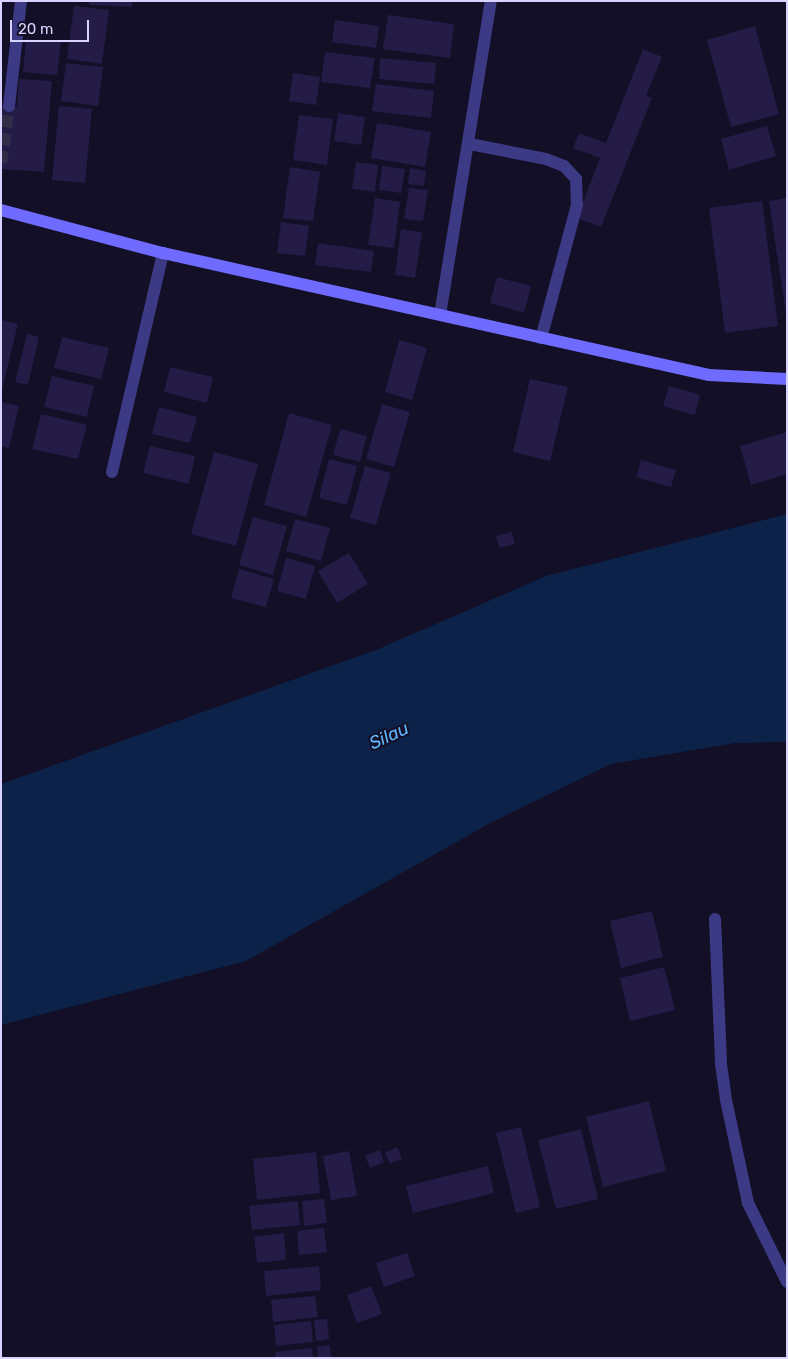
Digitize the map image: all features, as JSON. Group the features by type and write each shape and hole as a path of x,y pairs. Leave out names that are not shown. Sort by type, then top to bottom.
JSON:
{"main road":[{"path":"1,210 163,253 709,375 787,379"}],"street":[{"path":"9,106 21,1"},
{"path":"440,315 470,144 491,1"},
{"path":"470,144 546,159 564,166 576,179 577,205 541,338"},
{"path":"112,472 163,253"},
{"path":"715,919 721,1064 726,1100 748,1202 787,1282"}],"water":[{"name":"Silau","path":"787,514 787,742 735,743 611,764 492,822 246,961 1,1025 1,784 376,650 546,576"}],"building":[{"path":"89,1 132,1 132,7 89,5"},
{"path":"74,6 109,10 102,64 67,59"},
{"path":"388,15 454,24 450,58 383,49"},
{"path":"335,20 379,26 376,48 332,42"},
{"path":"755,26 779,114 731,127 707,40"},
{"path":"26,39 61,42 57,75 23,72"},
{"path":"643,49 662,57 646,96 652,98 601,227 577,218 600,158 573,148 579,133 606,143"},
{"path":"325,52 375,58 370,88 321,82"},
{"path":"380,58 436,63 434,84 379,79"},
{"path":"66,63 103,67 98,106 61,101"},
{"path":"293,73 320,77 316,105 289,101"},
{"path":"19,79 52,81 44,172 1,169 1,105 17,107"},
{"path":"376,84 434,91 431,118 372,111"},
{"path":"59,106 92,109 85,183 52,180"},
{"path":"338,113 365,117 361,145 334,141"},
{"path":"299,115 333,119 327,165 293,160"},
{"path":"377,123 431,132 425,167 371,158"},
{"path":"767,126 776,156 729,170 721,139"},
{"path":"356,162 378,165 375,192 352,189"},
{"path":"382,166 405,169 401,193 379,190"},
{"path":"290,167 320,172 313,221 283,218"},
{"path":"410,168 426,171 424,186 408,184"},
{"path":"409,188 428,190 423,221 404,219"},
{"path":"375,198 400,202 394,248 368,245"},
{"path":"787,198 787,314 786,314 769,201"},
{"path":"762,201 778,326 725,333 709,208"},
{"path":"281,222 309,226 305,256 277,253"},
{"path":"401,229 422,232 415,278 395,275"},
{"path":"318,243 374,251 371,272 315,265"},
{"path":"497,277 531,286 524,313 490,303"},
{"path":"1,320 18,324 2,390 1,390"},
{"path":"27,334 39,337 28,385 15,382"},
{"path":"62,337 109,348 101,379 54,368"},
{"path":"399,340 427,348 412,400 385,392"},
{"path":"170,367 213,377 207,403 164,392"},
{"path":"52,376 94,386 87,417 44,407"},
{"path":"530,379 568,387 550,461 513,452"},
{"path":"669,386 700,395 695,415 663,406"},
{"path":"1,402 19,406 9,448 1,446"},
{"path":"382,404 410,412 394,467 366,459"},
{"path":"159,407 197,417 190,443 152,434"},
{"path":"289,413 332,425 306,517 264,505"},
{"path":"41,414 87,425 78,459 32,449"},
{"path":"340,429 367,436 360,462 333,455"},
{"path":"787,432 787,474 751,485 740,446"},
{"path":"150,446 195,456 189,484 143,473"},
{"path":"214,452 258,464 236,546 191,534"},
{"path":"329,459 357,466 347,505 319,498"},
{"path":"641,460 676,470 671,487 636,477"},
{"path":"365,466 391,473 376,525 350,518"},
{"path":"253,517 287,526 273,575 239,565"},
{"path":"295,519 330,528 321,561 286,551"},
{"path":"512,532 515,544 499,548 496,536"},
{"path":"349,553 368,584 337,603 318,571"},
{"path":"286,558 315,566 306,599 277,591"},
{"path":"239,569 274,579 266,607 231,598"},
{"path":"652,911 663,957 621,968 610,921"},
{"path":"664,967 675,1010 630,1021 620,978"},
{"path":"649,1101 666,1171 603,1187 586,1117"},
{"path":"521,1127 540,1207 516,1213 496,1133"},
{"path":"581,1129 598,1199 556,1209 538,1140"},
{"path":"397,1147 402,1159 390,1164 385,1153"},
{"path":"380,1150 384,1162 370,1168 365,1156"},
{"path":"349,1151 357,1196 331,1200 323,1156"},
{"path":"316,1152 320,1193 257,1200 253,1159"},
{"path":"488,1166 494,1193 413,1213 406,1186"},
{"path":"324,1199 327,1223 304,1226 302,1201"},
{"path":"298,1201 300,1225 252,1230 249,1206"},
{"path":"324,1228 327,1252 299,1255 297,1231"},
{"path":"284,1233 286,1260 257,1263 254,1237"},
{"path":"407,1253 415,1276 384,1287 376,1263"},
{"path":"319,1266 321,1290 266,1296 264,1271"},
{"path":"371,1286 382,1314 357,1323 347,1295"},
{"path":"315,1296 318,1317 273,1322 271,1300"},
{"path":"327,1319 329,1339 316,1341 314,1320"},
{"path":"311,1321 313,1342 276,1346 274,1325"},
{"path":"330,1345 331,1358 318,1358 317,1347"},
{"path":"312,1348 313,1358 276,1358 275,1352"}],"tunnel":[{"path":"1,163 9,106"}]}
